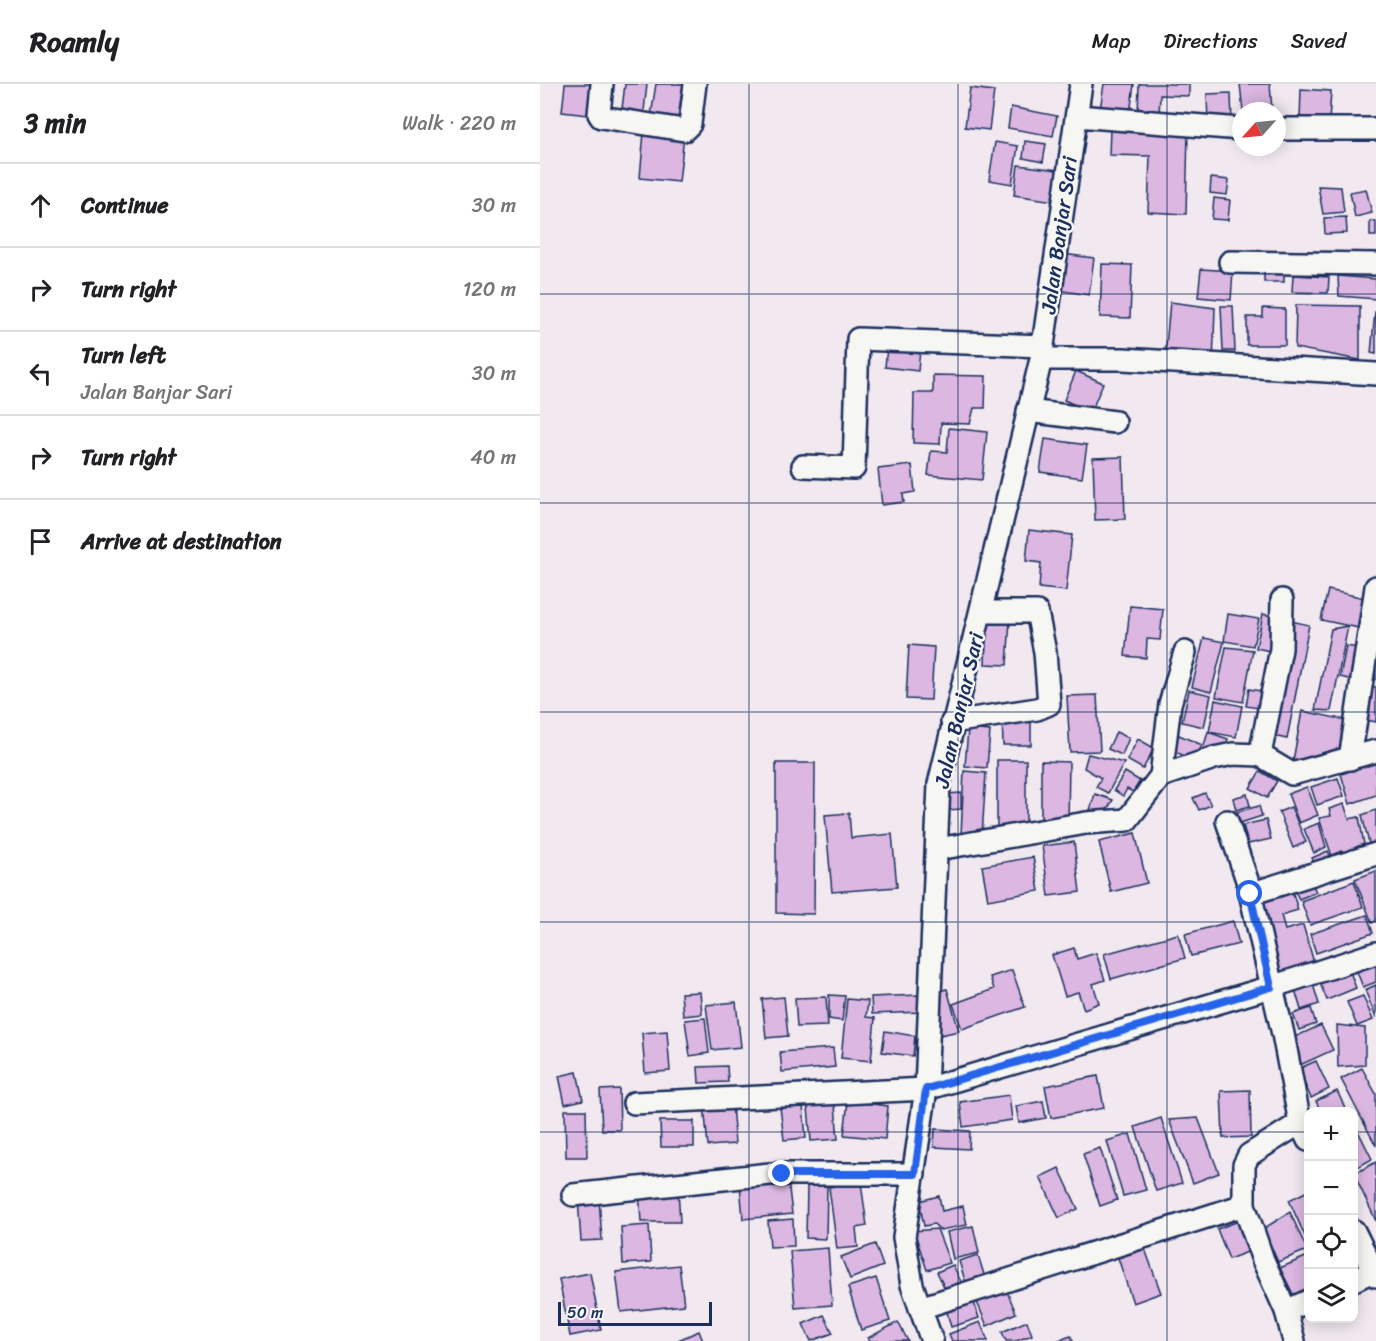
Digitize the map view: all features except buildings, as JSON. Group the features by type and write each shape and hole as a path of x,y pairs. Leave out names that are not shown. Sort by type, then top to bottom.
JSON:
{"street":[{"path":"603,84 599,114 601,117 684,130 690,124 695,84"},
{"name":"Jalan Banjar Sari","path":"932,1341 912,1285 904,1237 926,1089 939,784 952,722 982,612 1042,352 1081,84"},
{"path":"1077,116 1232,128"},
{"path":"1286,129 1376,129"},
{"path":"1230,262 1376,264"},
{"path":"803,466 854,468 858,339 1123,359 1376,374"},
{"path":"1029,411 1115,422"},
{"path":"1350,759 1376,587"},
{"path":"1260,755 1281,649 1282,600"},
{"path":"952,722 1037,709 1049,704 1045,652 1037,612 982,612"},
{"path":"938,849 1086,823 1127,820 1161,776 1170,704 1185,652"},
{"path":"1161,776 1233,753 1260,755 1292,774 1376,751"},
{"path":"1227,821 1250,894 1304,1131 1249,1155 1244,1165 1244,1205 1263,1260 1286,1311 1294,1341"},
{"path":"1250,894 1376,854"},
{"path":"634,1103 926,1089 1271,987 1376,953"},
{"path":"573,1195 770,1174 915,1174"},
{"path":"920,1308 1244,1205"},
{"path":"1358,1240 1375,1272 1358,1278"},
{"path":"1286,1311 1304,1303"}],"route":[{"path":"782,1174 915,1174 926,1089 1271,987 1250,894"}]}
